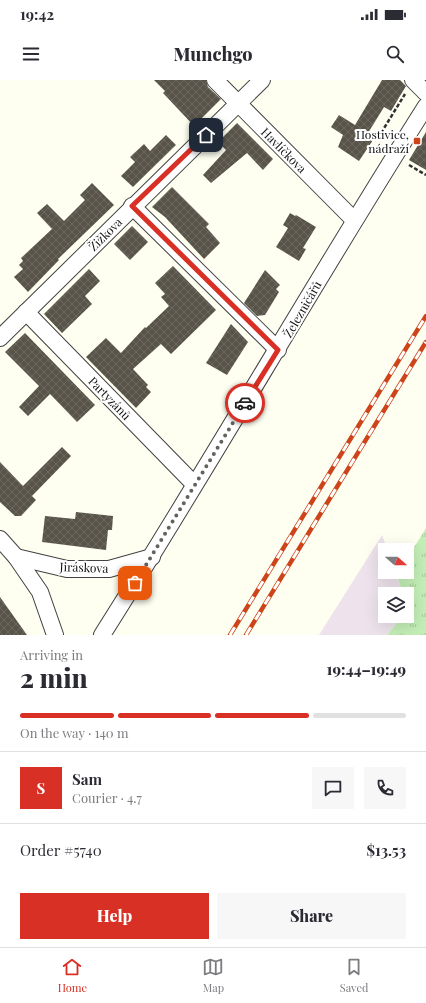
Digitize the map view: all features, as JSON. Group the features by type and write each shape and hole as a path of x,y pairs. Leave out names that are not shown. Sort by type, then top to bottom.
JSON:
{"street":[{"name":"Havlíčkova","path":"215,80 354,220"},
{"name":"Žižkova","path":"0,338 132,206 262,80"},
{"path":"413,80 426,93"},
{"name":"Železničářů","path":"102,635 152,557 194,484 278,350 354,220 426,106"},
{"path":"132,206 278,350"},
{"name":"Partyzánů","path":"26,312 194,484"},
{"path":"0,539 16,557 40,592 56,635"},
{"name":"Jiráskova","path":"16,557 67,569 109,569 152,557"}],"path":[{"path":"378,138 413,80"},
{"path":"405,162 426,175"}],"shaded area":[{"path":"382,535 385,543 378,543 378,579 398,579 400,587 378,587 378,623 397,623 387,635 319,635"}],"green space":[{"path":"426,528 426,635 387,635 397,623 414,623 414,587 401,587 398,579 414,579 414,548"}],"building":[{"path":"154,80 206,80 208,87 221,99 194,126 163,93 165,91"},
{"path":"382,80 400,80 406,86 391,111 384,107 368,133 375,137 359,161 338,147 343,135 331,127 339,115 355,125"},
{"path":"237,123 273,159 263,170 247,153 211,183 203,175 226,150 218,142"},
{"path":"426,132 426,170 409,160"},
{"path":"166,135 176,145 133,187 121,176 135,162 130,157 144,144 150,151"},
{"path":"92,183 114,205 58,259 59,260 28,292 14,277 23,269 19,265 23,261 21,258 52,229 37,213 47,204 64,221 85,200 80,195"},
{"path":"172,187 209,224 206,227 220,243 204,259 165,217 152,207"},
{"path":"290,213 316,227 303,248 306,249 299,261 276,247 288,228 283,225"},
{"path":"132,226 148,242 130,260 114,244"},
{"path":"173,266 216,310 171,354 161,344 133,369 148,385 146,387 151,392 136,408 86,357 106,338 121,353 145,327 146,328 169,306 161,297 165,294 155,283"},
{"path":"89,269 100,281 85,296 92,304 62,333 44,314"},
{"path":"265,270 280,285 276,289 279,292 265,315 257,316 244,303"},
{"path":"231,324 248,342 227,375 206,363"},
{"path":"25,333 95,405 77,422 50,394 28,416 19,407 39,386 5,352"},
{"path":"62,447 71,456 32,496 36,500 21,516 15,516 0,502 0,462 23,486"},
{"path":"76,512 113,516 112,530 108,530 106,550 42,542 45,516 75,519"},
{"path":"0,597 27,635 0,635"}],"railway":[{"path":"230,635 426,316"},
{"path":"246,635 426,342"}],"way so far":[{"path":"135,583 152,557 194,484 245,403"}],"place":[{"name":"Hostivice, nádraží","path":"417,141"}],"route":[{"path":"206,135 132,206 278,350 245,403"}]}
